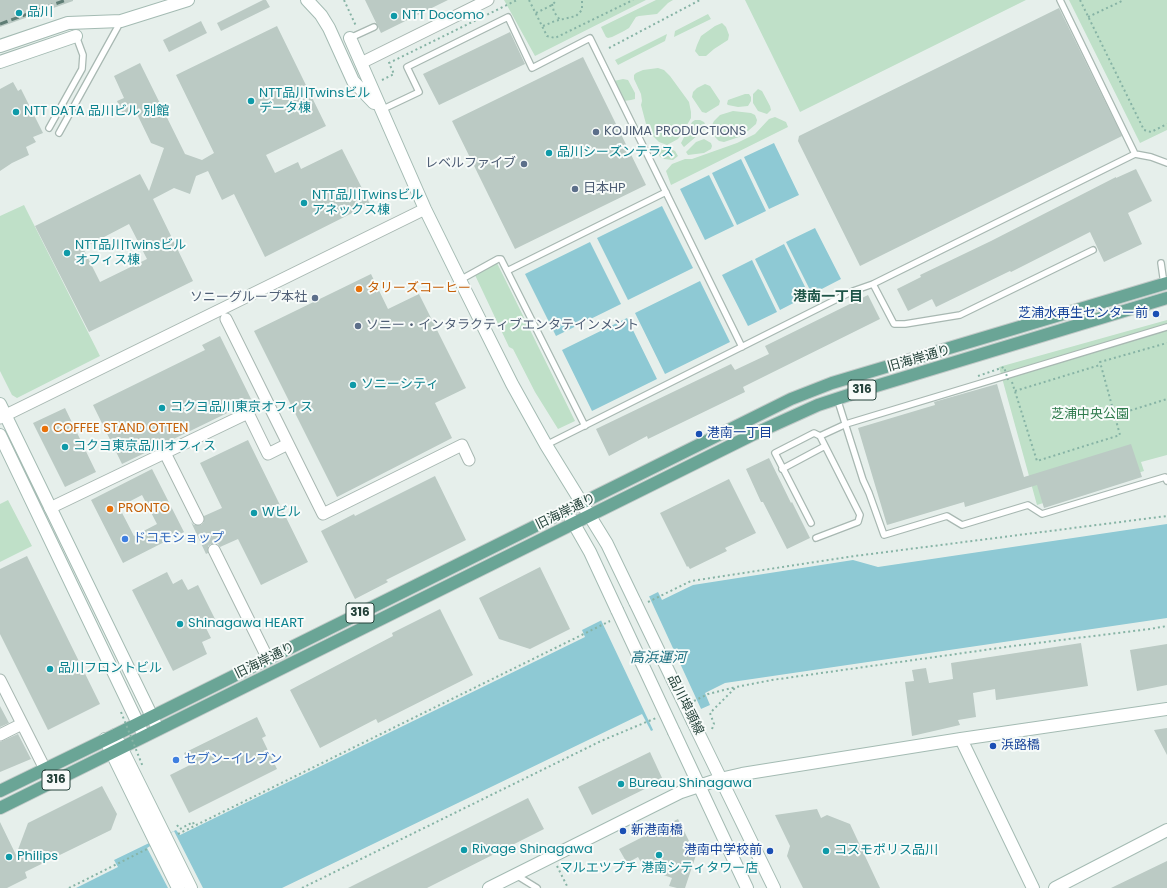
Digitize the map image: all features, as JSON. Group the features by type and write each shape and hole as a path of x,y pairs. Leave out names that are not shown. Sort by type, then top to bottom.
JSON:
{"main road":[{"name":"旧海岸通り","path":"0,790 268,659 747,420 813,390 832,383 1166,284"},
{"name":"旧海岸通り","path":"0,808 754,434 818,405 1167,298"}],"street":[{"path":"0,46 68,23 121,21 188,0"},
{"path":"307,0 321,15 329,28 353,81 381,110"},
{"path":"361,63 488,0"},
{"path":"0,62 76,36"},
{"name":"品川埠頭線","path":"350,38 425,209 460,280 512,384 546,446 607,544 774,888"},
{"path":"3,417 425,209"},
{"path":"226,319 323,514 462,444 469,460"},
{"path":"0,404 3,417 50,508 158,729"},
{"path":"50,508 248,413 268,454 288,444"},
{"path":"0,435 144,736"},
{"path":"165,453 198,519"},
{"name":"品川埠頭線","path":"566,510 590,552 747,888"},
{"path":"214,550 268,659"},
{"path":"0,680 45,768"},
{"path":"489,888 681,792 698,785 720,779 742,774 1167,709"},
{"path":"0,735 22,724"},
{"path":"110,737 161,839 191,888"},
{"path":"961,740 1033,888"},
{"path":"1055,888 1167,830"},
{"path":"161,839 178,888"}],"lane":[{"path":"1060,0 1135,154"},
{"path":"381,110 419,92 406,67 508,17 532,68 590,38 742,347"},
{"path":"59,133 121,21"},
{"path":"350,38 374,27"},
{"path":"49,128 82,69 83,55 76,36"},
{"path":"546,446 853,291 873,284 1135,154 1167,163"},
{"path":"507,271 666,192"},
{"path":"873,284 894,324 960,316 1093,250"},
{"path":"460,280 498,259 501,259 585,426"},
{"path":"1161,263 1166,284"},
{"path":"820,436 846,424 1167,327"},
{"path":"837,398 863,480 884,535 946,516 962,525 1028,505 1042,514 1165,477 1167,481"},
{"path":"811,523 775,453 814,433 820,436 860,515 858,522 816,538"},
{"path":"782,469 825,446"},
{"path":"515,875 537,888"}],"path":[{"path":"380,81 394,74 389,63 517,0"},
{"path":"536,13 557,0"},
{"path":"543,26 576,16 582,10 582,0"},
{"path":"530,1 547,36 555,38 633,0"},
{"path":"610,48 700,0"},
{"path":"1080,0 1144,130 1151,132 1167,124"},
{"path":"1088,17 1124,0"},
{"path":"552,4 554,12 560,20"},
{"path":"1015,390 1100,365 1100,362 1167,342"},
{"path":"978,376 1004,367 1008,380 1012,382 1015,390 1037,461 1120,435 1116,415 1100,365"},
{"path":"1116,415 1167,400"},
{"path":"662,595 691,581 854,556 1167,516"},
{"path":"708,694 772,680 1167,626"},
{"path":"179,833 584,633"},
{"path":"712,729 714,724 710,713 736,687"},
{"path":"121,712 143,767"},
{"path":"302,888 601,741 644,723"},
{"path":"177,825 180,829 193,822 194,825"},
{"path":"552,856 568,888"},
{"path":"69,888 116,865"}],"green space":[{"path":"504,0 646,0 535,56"},
{"path":"656,0 673,0 657,14 636,17 629,28 612,37 606,37 601,27"},
{"path":"745,0 1026,0 800,112"},
{"path":"1069,0 1167,0 1167,130 1140,143"},
{"path":"708,14 711,19 674,37 675,31"},
{"path":"722,23 726,27 729,35 728,40 706,56 699,56 695,51 701,36"},
{"path":"667,34 665,41 618,65 615,60"},
{"path":"658,68 664,70 670,76 689,102 691,112 691,118 678,139 667,145 659,142 653,136 646,124 641,105 641,94 634,79 634,75 636,73 643,70"},
{"path":"623,79 628,80 635,93 635,99 624,101 614,81"},
{"path":"705,84 710,86 720,101 719,105 706,113 702,112 692,97 693,92 697,88"},
{"path":"758,89 762,91 770,106 771,110 767,114 758,111 753,103 753,94"},
{"path":"749,94 751,97 751,101 748,106 738,107 727,104 728,100"},
{"path":"733,111 751,113 755,115 757,120 756,124 739,137 724,142 719,141 714,136 712,125 720,115"},
{"path":"775,117 786,122 788,127 671,185 666,171 672,164 685,159 692,159 737,143 755,134 769,119"},
{"path":"695,120 704,122 706,126 705,129 684,147 681,143 692,122"},
{"path":"704,139 711,143 711,149 704,153 688,155 686,152 696,142"},
{"path":"663,148 675,151 678,156 673,160 660,157 658,150"},
{"path":"24,205 100,356 17,398 12,395 0,371 0,216"},
{"path":"497,263 575,421 558,429 535,392 513,349 509,347 475,275"},
{"name":"芝浦中央公園","path":"1167,320 1167,455 1141,462 1144,471 1037,505 999,367"},
{"path":"8,500 32,546 0,562 0,504"}],"water":[{"path":"774,143 799,195 769,209 744,157"},
{"path":"741,159 766,211 737,225 712,173"},
{"path":"709,175 734,226 705,240 680,189"},
{"path":"662,206 693,268 628,300 597,238"},
{"path":"815,228 841,279 812,294 786,242"},
{"path":"590,242 621,304 556,336 525,274"},
{"path":"784,244 809,295 780,310 755,259"},
{"path":"752,260 777,312 748,326 722,275"},
{"path":"700,281 730,342 665,374 635,313"},
{"path":"627,318 657,379 592,411 562,350"},
{"name":"高浜運河","path":"1167,524 1167,618 725,683 705,693 710,705 651,731 642,714 282,888 76,888 118,867 114,860 176,830 180,835 585,637 582,630 658,592 662,600 693,585 853,560 878,567"}],"pier":[{"path":"648,594 702,711 654,732 600,618"},
{"path":"174,831 203,888 168,888 147,848"}],"building":[{"name":"品川","path":"0,0 73,0 73,1 0,27"},
{"path":"263,0 266,0 270,7 221,31 217,23"},
{"name":"NTT Docomo","path":"365,0 448,0 381,33"},
{"path":"1059,8 1122,136 860,266 798,141 799,136"},
{"path":"201,21 207,33 169,52 163,40"},
{"path":"277,26 326,126 266,155 275,173 298,162 301,169 342,149 370,204 265,257 234,194 222,200 208,171 196,176 190,194 174,188 153,199 193,281 89,332 35,226 140,174 149,191 164,148 151,143 137,114 133,116 131,113 124,117 117,101 124,98 114,76 140,63 185,154 202,160 214,153 176,75","holes":["129,224 147,259 100,282 83,248"]},
{"path":"510,32 525,64 439,105 423,74"},
{"name":"品川シーズンテラス","path":"583,57 646,185 515,249 452,121"},
{"name":"NTT DATA 品川ビル 別館","path":"13,82 18,91 21,89 43,133 33,137 36,142 26,147 29,155 12,163 0,171 0,89"},
{"path":"1136,169 1152,201 1128,213 1142,244 1104,262 1090,232 1011,272 1010,271 936,307 932,299 908,311 897,289 921,277 920,275 991,241 1116,177"},
{"name":"ソニーシティ","path":"371,274 388,309 419,294 466,388 435,403 452,438 337,497 254,331"},
{"path":"868,295 880,319 743,387 745,392 648,439 647,436 609,456 596,429 731,364 735,370 769,354 765,346"},
{"name":"コクヨ品川東京オフィス","path":"220,336 252,401 122,464 93,405 205,350 202,345"},
{"path":"997,384 1024,477 1131,444 1142,477 1044,508 1037,485 965,507 964,502 887,525 858,428 935,405 934,402"},
{"name":"コクヨ東京品川オフィス","path":"65,408 96,472 65,487 33,423"},
{"name":"Wビル","path":"248,440 308,562 261,585 238,539 220,547 218,544 211,544 208,546 208,553 206,554 191,522 194,525 201,525 204,522 204,516 222,508 200,463"},
{"path":"769,458 810,538 787,549 763,502 761,502 746,469"},
{"path":"152,469 184,532 123,563 91,500","holes":["142,495 157,524 134,536 119,507"]},
{"path":"435,476 466,540 386,580 388,582 355,599 321,531 354,514 355,516"},
{"path":"729,479 756,533 725,548 727,551 690,569 688,566 687,567 660,513"},
{"name":"品川フロントビル","path":"27,556 100,704 48,730 0,634 0,569"},
{"path":"540,567 570,629 530,649 499,639 479,598"},
{"name":"Shinagawa HEART","path":"167,572 173,584 182,579 188,590 198,585 216,621 205,626 211,638 202,642 207,654 173,671 132,590"},
{"path":"440,609 473,675 378,723 376,719 320,748 290,690 393,636 392,633"},
{"path":"1081,643 1088,686 996,700 995,689 973,693 976,717 958,720 960,725 912,736 905,682 914,681 912,670 926,668 929,683 953,679 951,663"},
{"path":"1167,644 1167,685 1137,691 1130,650"},
{"path":"0,706 9,723 0,727"},
{"path":"257,717 266,736 262,738 277,769 189,813 170,775 190,765 184,753"},
{"path":"1167,728 1167,755 1154,730"},
{"path":"18,734 31,759 0,772 0,742"},
{"name":"Bureau Shinagawa","path":"650,752 663,780 592,815 578,787"},
{"path":"102,786 117,814 111,830 25,872 27,878 7,888 0,888 0,822 16,855 28,823"},
{"name":"Rivage Shinagawa","path":"528,798 544,829 427,888 348,888"},
{"name":"コスモポリス品川","path":"817,809 821,818 827,815 850,824 880,888 803,888 787,856 790,846 775,815"},
{"name":"マルエツプチ 港南シティタワー店","path":"678,819 692,847 694,846 697,852 685,888 669,886 672,878 644,868 638,857 627,863 619,849"},
{"path":"1167,861 1167,888 1111,888"}],"railway":[{"path":"0,24 66,0"}],"place":[{"name":"品川","path":"19,13"},
{"name":"NTT Docomo","path":"394,16"},
{"name":"NTT品川Twinsビル データ棟","path":"251,101"},
{"name":"NTT DATA 品川ビル 別館","path":"16,112"},
{"name":"KOJIMA PRODUCTIONS","path":"596,132"},
{"name":"品川シーズンテラス","path":"549,153"},
{"name":"レベルファイブ","path":"524,164"},
{"name":"日本HP","path":"575,189"},
{"name":"NTT品川Twinsビル アネックス棟","path":"304,203"},
{"name":"NTT品川Twinsビル オフィス棟","path":"67,253"},
{"name":"タリーズコーヒー","path":"359,289"},
{"name":"ソニーグループ本社","path":"315,298"},
{"name":"芝浦水再生センター前","path":"1156,314"},
{"name":"ソニー・インタラクティブエンタテインメント","path":"358,326"},
{"name":"ソニーシティ","path":"353,385"},
{"name":"コクヨ品川東京オフィス","path":"162,408"},
{"name":"COFFEE STAND OTTEN","path":"45,429"},
{"name":"港南一丁目","path":"699,434"},
{"name":"コクヨ東京品川オフィス","path":"65,447"},
{"name":"PRONTO","path":"110,509"},
{"name":"Wビル","path":"254,513"},
{"name":"ドコモショップ","path":"125,539"},
{"name":"Shinagawa HEART","path":"180,624"},
{"name":"品川フロントビル","path":"50,669"},
{"name":"浜路橋","path":"993,746"},
{"name":"セブン-イレブン","path":"176,760"},
{"name":"Bureau Shinagawa","path":"621,784"},
{"name":"新港南橋","path":"623,831"},
{"name":"Rivage Shinagawa","path":"464,850"},
{"name":"港南中学校前","path":"770,851"},
{"name":"コスモポリス品川","path":"826,851"},
{"name":"マルエツプチ 港南シティタワー店","path":"659,855"},
{"name":"Philips","path":"9,857"}],"district":[{"name":"港南一丁目","path":"828,297"}]}
